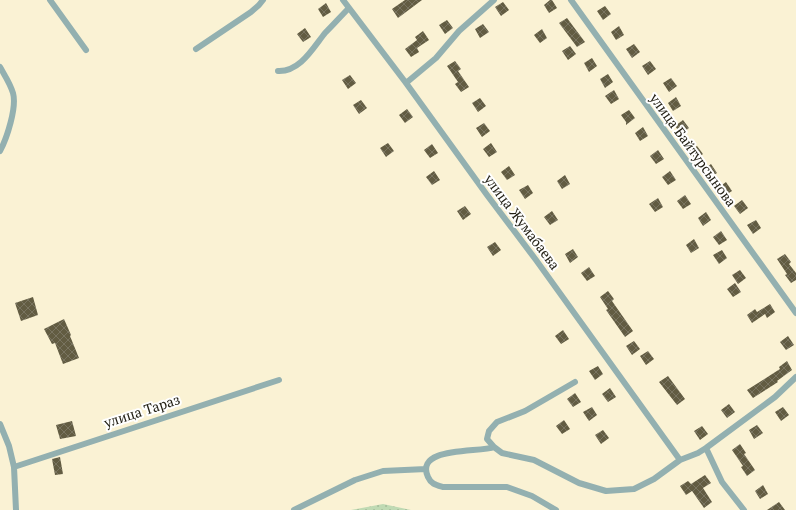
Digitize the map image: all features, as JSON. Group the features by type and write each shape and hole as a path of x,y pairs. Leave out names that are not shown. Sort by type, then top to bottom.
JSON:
{"street":[{"path":"50,0 86,50"},
{"path":"196,48 251,12 260,5 263,0"},
{"name":"улица Жумабаева","path":"344,0 406,83 486,195 536,260 680,460"},
{"path":"406,83 436,58 459,31 494,0"},
{"name":"улица Байтурсынова","path":"570,0 796,313"},
{"path":"278,71 286,72 296,66 312,51 325,34 349,8"},
{"path":"0,67 14,94 12,119 0,151"},
{"path":"575,382 525,411 496,422 489,432 487,439 502,453 534,460 579,483 606,491 634,490 654,479 680,460 698,453 775,397 796,377"},
{"name":"улица Тараз","path":"14,467 279,380"},
{"path":"0,424 14,467 16,510"},
{"path":"494,447 488,450 447,452 430,461 426,469 428,477 434,485 443,487 507,487 532,496 556,510"},
{"path":"706,448 722,482 744,510"},
{"path":"294,510 355,480 382,471 426,469"}],"green space":[{"path":"383,504 411,510 351,510"}],"building":[{"path":"405,0 422,0 398,18 392,9"},
{"path":"552,0 557,8 549,13 544,5"},
{"path":"503,2 509,10 501,16 495,7"},
{"path":"326,3 331,12 323,17 318,9"},
{"path":"605,6 611,14 603,20 597,11"},
{"path":"567,18 585,42 577,47 559,23"},
{"path":"447,20 453,28 445,34 439,25"},
{"path":"483,24 489,32 480,38 475,29"},
{"path":"619,26 624,35 616,40 611,32"},
{"path":"305,28 311,37 303,42 297,34"},
{"path":"542,29 547,38 540,43 534,35"},
{"path":"423,31 429,40 417,48 419,52 411,57 405,49 417,40 415,37"},
{"path":"634,44 640,52 632,58 626,49"},
{"path":"570,46 576,54 568,60 562,51"},
{"path":"592,58 597,66 589,72 584,63"},
{"path":"455,61 461,69 458,71 469,87 461,92 455,84 458,82 447,66"},
{"path":"650,61 656,69 648,75 642,66"},
{"path":"608,74 613,82 605,88 600,79"},
{"path":"350,75 356,83 348,89 342,80"},
{"path":"671,78 677,86 669,92 663,83"},
{"path":"614,90 619,99 611,104 605,96"},
{"path":"676,97 681,106 673,111 668,103"},
{"path":"480,98 486,106 478,112 472,103"},
{"path":"361,100 367,108 359,114 353,105"},
{"path":"407,109 413,117 405,123 399,115"},
{"path":"629,110 635,118 626,125 626,122 621,115"},
{"path":"683,120 689,128 681,134 675,126"},
{"path":"484,123 490,131 482,137 476,128"},
{"path":"643,127 648,136 640,141 635,133"},
{"path":"388,143 394,151 386,157 380,148"},
{"path":"491,143 497,152 489,157 483,149"},
{"path":"432,144 438,153 430,158 424,150"},
{"path":"697,146 703,154 695,160 689,151"},
{"path":"658,150 664,159 656,164 650,156"},
{"path":"711,164 717,173 709,178 703,170"},
{"path":"509,166 515,175 507,180 501,172"},
{"path":"434,171 440,180 432,185 426,177"},
{"path":"670,171 676,180 668,185 662,177"},
{"path":"565,175 570,184 562,189 557,181"},
{"path":"726,182 732,191 724,196 718,188"},
{"path":"528,185 533,193 525,199 519,190"},
{"path":"685,195 691,204 683,209 677,201"},
{"path":"658,198 663,207 655,212 649,204"},
{"path":"742,200 748,208 740,214 734,206"},
{"path":"465,206 471,214 463,220 457,211"},
{"path":"552,211 558,220 550,225 544,217"},
{"path":"706,212 711,220 703,226 698,218"},
{"path":"756,220 761,228 753,234 747,225"},
{"path":"721,231 727,240 719,245 713,237"},
{"path":"694,239 699,248 691,253 686,245"},
{"path":"495,242 501,250 493,256 487,247"},
{"path":"573,249 578,257 570,263 565,254"},
{"path":"722,250 727,258 719,264 713,255"},
{"path":"785,254 791,262 789,264 796,273 796,280 791,283 777,259"},
{"path":"589,267 595,276 587,281 581,273"},
{"path":"740,270 746,278 738,284 732,275"},
{"path":"735,283 741,292 733,297 727,289"},
{"path":"608,291 614,299 612,301 633,331 625,337 606,310 608,309 600,297"},
{"path":"33,297 38,315 21,321 15,303"},
{"path":"770,304 775,312 767,318 765,314 752,323 747,315 755,309 757,312"},
{"path":"64,319 79,358 63,364 55,343 52,344 44,329"},
{"path":"563,330 569,339 561,344 555,336"},
{"path":"788,336 794,345 786,350 780,342"},
{"path":"634,341 640,349 632,355 626,346"},
{"path":"648,351 654,359 646,365 640,356"},
{"path":"787,361 792,370 777,381 778,382 753,398 747,390 780,369 779,367"},
{"path":"598,366 603,374 595,380 589,371"},
{"path":"668,376 685,399 677,405 659,382"},
{"path":"610,388 616,397 608,402 602,394"},
{"path":"575,393 581,402 573,407 567,399"},
{"path":"729,404 735,412 727,418 721,410"},
{"path":"592,407 597,415 589,421 583,412"},
{"path":"783,407 789,415 781,421 775,412"},
{"path":"564,420 570,429 562,434 556,426"},
{"path":"72,421 76,436 60,439 56,425"},
{"path":"757,425 763,433 754,439 749,430"},
{"path":"702,426 708,434 700,440 694,431"},
{"path":"603,430 609,438 601,444 595,435"},
{"path":"740,444 746,453 744,454 755,470 747,476 741,467 743,466 732,450"},
{"path":"60,457 63,474 55,475 52,459"},
{"path":"705,475 711,483 703,488 712,502 704,508 692,491 686,495 680,486 688,481 691,484"},
{"path":"763,485 768,494 760,499 755,491"},
{"path":"779,502 785,510 767,510"}]}
